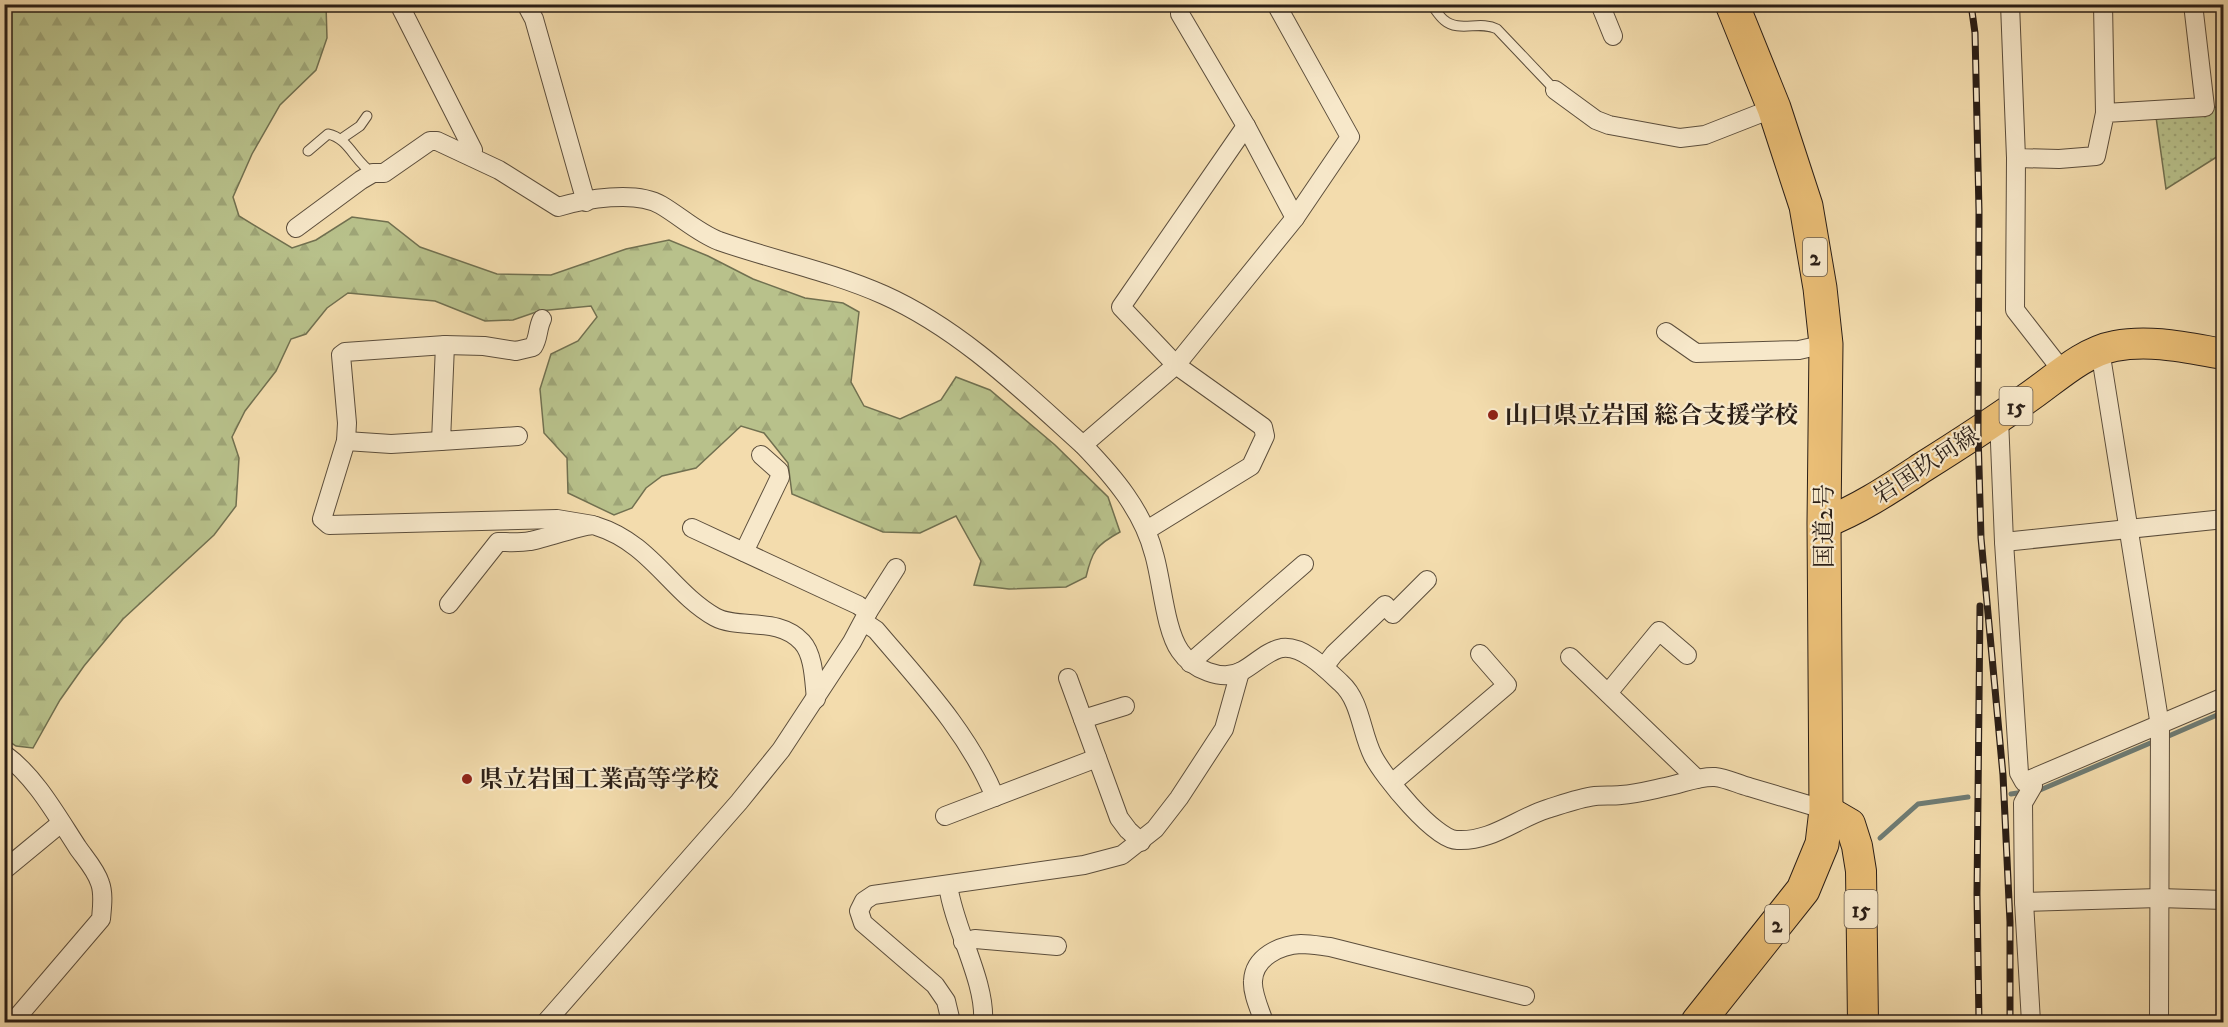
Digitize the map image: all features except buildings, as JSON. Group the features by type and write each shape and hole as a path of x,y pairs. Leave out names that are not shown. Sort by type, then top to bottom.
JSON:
{"highway":[{"name":"国道2号","path":"1698,1023 1803,890 1822,844 1826,810 1824,523 1826,344 1820,288 1806,206 1774,108 1732,4"}],"main road":[{"name":"岩国玖珂線","path":"1824,523 1845,515 1876,498 1999,418 2083,359 2100,350 2143,342 2223,354"},
{"name":"15","path":"1826,810 1850,824 1857,846 1861,871 1863,1023"}],"street":[{"path":"399,4 473,150 472,156"},
{"path":"526,4 534,19 586,202"},
{"path":"1180,4 1180,14 1246,126 1295,218"},
{"path":"1083,445 1176,365 1295,218 1350,137 1276,4"},
{"path":"1600,4 1613,36"},
{"path":"2010,4 2016,158 2015,310 2064,373"},
{"path":"2016,158 2060,159 2096,156 2105,113 2103,4"},
{"path":"2105,113 2205,107 2193,4"},
{"path":"1555,90 1596,120 1609,125 1680,138 1705,135 1774,108"},
{"path":"1147,530 1251,466 1265,436 1263,428 1176,365 1121,307 1246,126"},
{"path":"296,228 373,173 384,173 430,141 437,141 472,156 558,207 629,196 643,197 659,203 716,240 843,278 885,295 929,320 981,356 1083,445 1137,510 1147,530 1154,554 1172,634 1179,650 1190,663 1206,671 1225,675 1240,672 1267,654 1283,648 1300,651 1324,667 1347,688 1373,757 1392,783 1420,816 1441,834 1454,841 1475,839 1499,832 1533,814 1580,799 1620,795 1715,777 1826,810"},
{"path":"542,319 538,340 533,347 516,351 484,346 446,345 345,352 341,355 347,423 346,441 322,519 329,525 557,519 593,525 612,532 651,557 694,601 716,617 723,620 762,624 788,632 802,642 809,653 816,699"},
{"path":"1666,332 1696,353 1799,350 1826,344"},
{"path":"441,441 446,345"},
{"path":"2100,350 2160,729 2159,1023"},
{"path":"1999,418 2004,542 2019,772 2024,782 2032,782 2160,729 2223,697"},
{"path":"346,441 391,444 518,436"},
{"path":"744,552 780,477 779,471 761,455"},
{"path":"2004,542 2223,519"},
{"path":"449,604 498,542 528,542 593,525"},
{"path":"692,528 858,605 962,734 984,771 995,797"},
{"path":"1190,663 1304,564"},
{"path":"546,1023 739,802 781,750 816,699 896,568"},
{"path":"1324,667 1334,654 1385,605 1393,614 1427,580"},
{"path":"1608,693 1659,631 1687,655"},
{"path":"1392,783 1507,685 1480,654"},
{"path":"1570,657 1697,779"},
{"path":"951,1023 946,1001 936,985 863,922 859,911 864,901 873,895 1084,865 1122,855 1155,829 1179,798 1224,729 1240,672"},
{"path":"1068,678 1119,818 1141,842"},
{"path":"1083,719 1125,706"},
{"path":"4,753 14,760 36,787 61,823 100,883 103,902 100,919 13,1023"},
{"path":"945,816 1097,758"},
{"path":"2031,1023 2024,902 2023,802 2032,782"},
{"path":"4,870 61,823"},
{"path":"948,885 963,942 982,997 983,1023"},
{"path":"2024,902 2159,898 2223,900"},
{"path":"963,942 975,939 1057,946"},
{"path":"1264,1023 1252,982 1256,968 1262,959 1275,951 1300,944 1330,947 1524,996"}],"lane":[{"path":"1431,4 1444,20 1455,26 1489,24 1497,28 1555,90"},
{"path":"341,139 360,126 367,116"},
{"path":"308,151 328,134 341,139 365,169 373,173"}],"green space":[{"path":"4,5 326,5 327,38 316,70 280,105 252,154 233,197 239,216 292,248 316,240 352,217 388,222 420,247 497,274 551,275 626,249 669,240 708,256 753,279 805,298 843,303 859,312 851,382 864,406 900,419 941,400 956,377 990,390 1055,445 1108,497 1120,532 1096,550 1090,561 1086,577 1066,587 1009,589 974,585 981,561 956,516 920,533 883,532 792,494 788,463 764,433 741,426 696,468 662,476 646,488 632,508 614,515 568,493 567,458 544,433 540,389 551,354 578,341 597,317 591,306 539,311 513,320 485,321 435,301 348,293 327,308 306,334 291,339 276,371 245,411 232,437 239,458 236,506 214,535 123,619 84,666 60,700 33,748 16,746 4,738"},
{"path":"2222,106 2224,113 2223,153 2166,189 2156,117"}],"waterway":[{"path":"2164,738 2224,712"},
{"path":"2034,791 2155,741"},
{"path":"2011,794 2024,792"},
{"path":"1880,838 1918,804 1968,797"}],"railway":[{"path":"1971,4 1975,33 1979,211 1978,432 1981,538 2003,775 2010,922 2010,1022"},
{"path":"1979,1022 1977,894 1980,606"}],"place":[{"name":"山口県立岩国 総合支援学校","path":"1493,415"},
{"name":"県立岩国工業高等学校","path":"467,779"}]}
